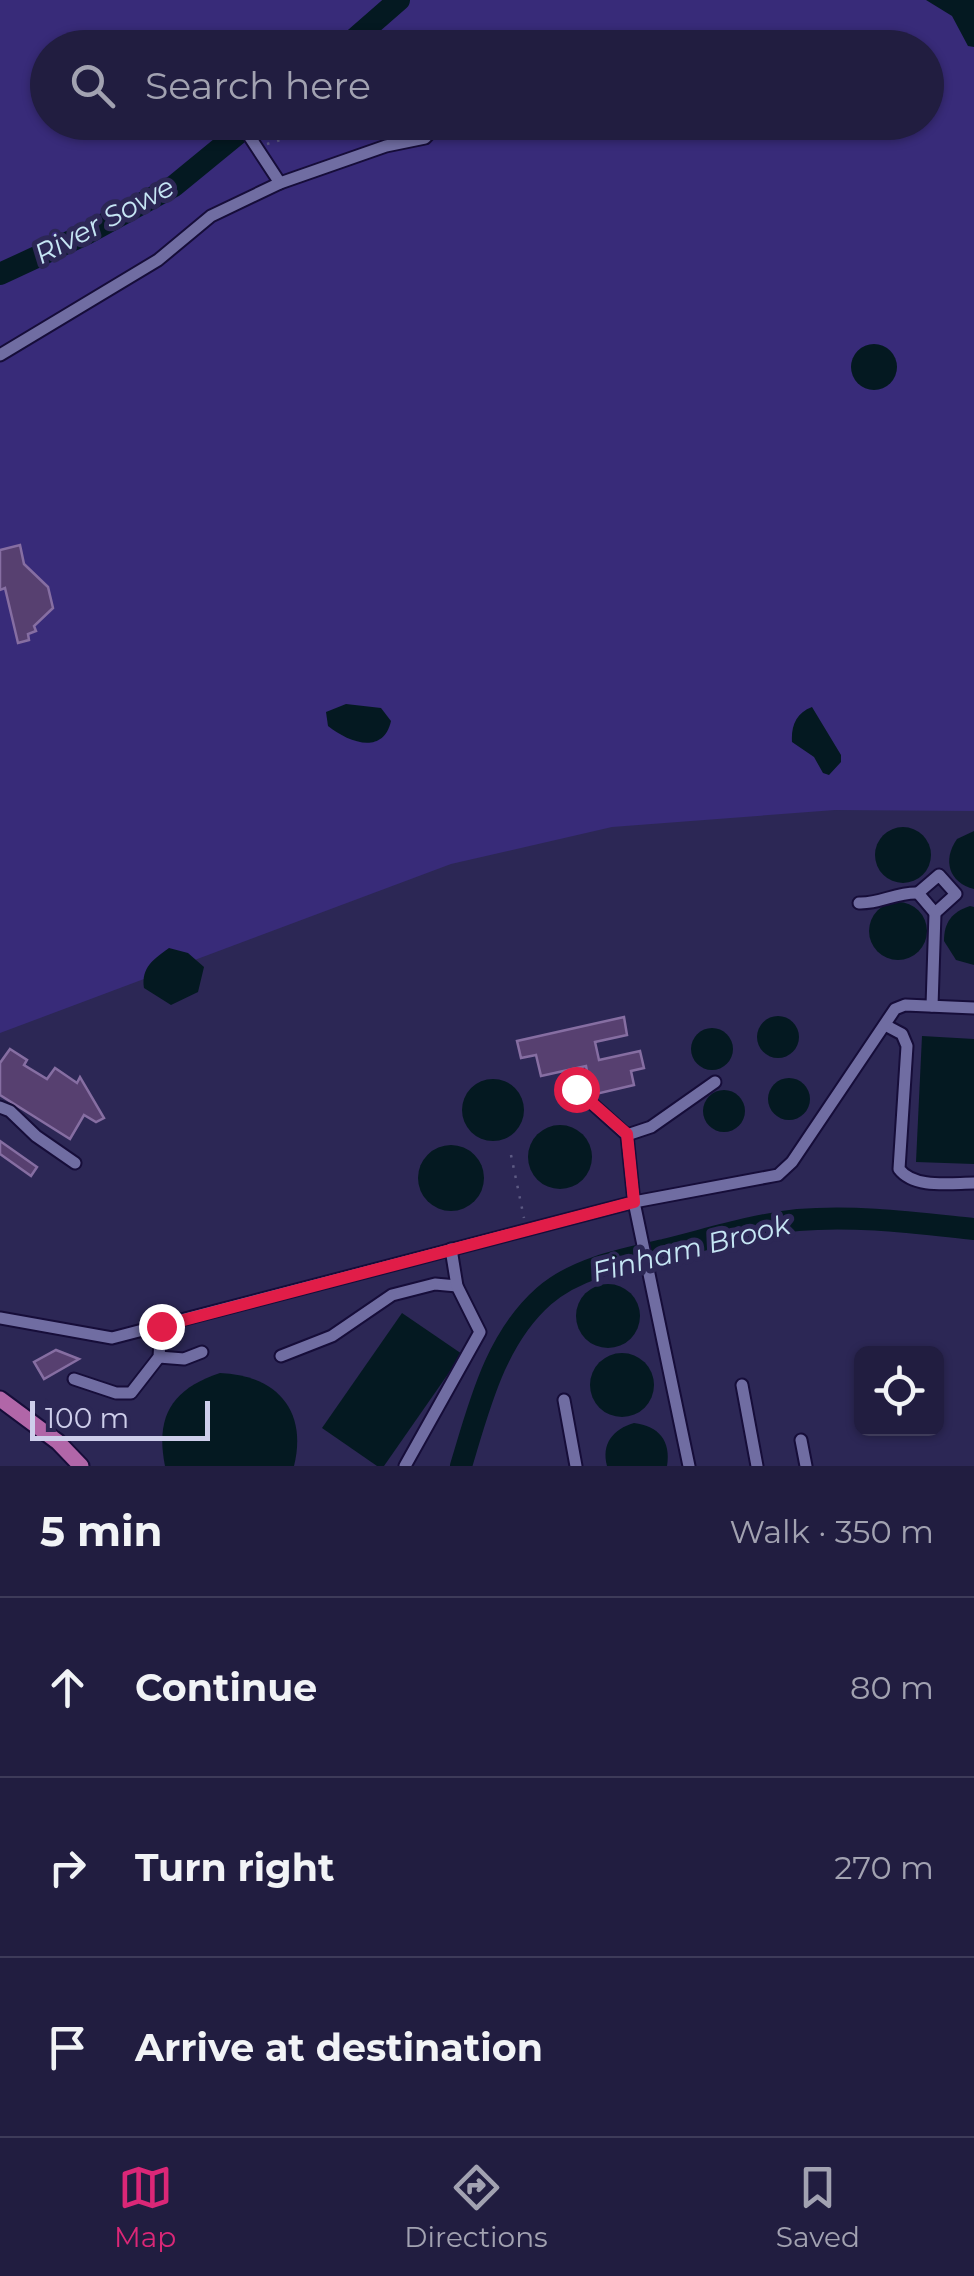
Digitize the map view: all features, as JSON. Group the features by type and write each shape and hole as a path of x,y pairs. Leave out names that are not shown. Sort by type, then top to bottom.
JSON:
{"main road":[{"path":"0,1398 58,1442 81,1466"}],"lane":[{"path":"0,355 158,260 210,216 280,182 415,140"},
{"path":"252,142 280,182"},
{"path":"858,903 872,904 894,895 918,894 938,875 956,894 935,913"},
{"path":"918,894 935,913 932,1006"},
{"path":"0,1318 112,1338 634,1202 778,1175 792,1162 896,1009 906,1004 974,1008"},
{"path":"884,1025 902,1034 907,1046 899,1169 905,1178 916,1181 974,1184"},
{"path":"627,1134 650,1127 715,1082"},
{"path":"576,1089 627,1134 634,1202 689,1466"},
{"path":"0,1107 75,1163"},
{"path":"404,1466 480,1332 457,1286 451,1249"},
{"path":"281,1356 332,1336 392,1295 435,1284 457,1286"},
{"path":"74,1379 131,1394 159,1357 161,1326"},
{"path":"159,1357 184,1359 202,1352"},
{"path":"742,1386 758,1466"},
{"path":"564,1400 576,1466"},
{"path":"801,1440 806,1466"}],"path":[{"path":"252,142 262,146 281,140"},
{"path":"511,1155 526,1230"}],"shaded area":[{"path":"0,0 974,0 974,811 835,810 612,827 451,864 0,1033"}],"water":[{"path":"926,0 974,0 974,47 968,46 952,16"},
{"path":"874,344 890,351 897,367 890,383 874,390 858,383 851,367 858,351"},
{"path":"346,704 381,708 391,721 387,732 381,739 364,743 336,732 328,726 326,712"},
{"path":"812,707 841,755 841,762 829,775 823,773 814,757 792,742 796,721"},
{"path":"903,827 923,835 931,855 923,875 903,883 883,875 875,855 883,835"},
{"path":"974,831 974,889 959,882 949,862 957,839"},
{"path":"898,902 919,910 927,931 919,952 898,960 877,952 869,931 877,910"},
{"path":"974,907 974,965 956,960 944,941 950,919"},
{"path":"169,948 188,953 204,967 198,992 171,1005 144,988 150,964"},
{"path":"778,1016 793,1022 799,1037 793,1052 778,1058 763,1052 757,1037 763,1022"},
{"path":"712,1028 727,1034 733,1049 727,1064 712,1070 697,1064 691,1049 697,1034"},
{"path":"922,1036 974,1039 974,1164 916,1162"},
{"path":"789,1078 804,1084 810,1099 804,1114 789,1120 774,1114 768,1099 774,1084"},
{"path":"493,1079 515,1088 524,1110 515,1132 493,1141 471,1132 462,1110 471,1088"},
{"path":"724,1090 739,1096 745,1111 739,1126 724,1132 709,1126 703,1111 709,1096"},
{"path":"560,1125 583,1134 592,1157 583,1180 560,1189 537,1180 528,1157 537,1134"},
{"path":"451,1145 474,1155 484,1178 474,1201 451,1211 428,1201 418,1178 428,1155"},
{"path":"608,1284 631,1293 640,1316 631,1339 608,1348 585,1339 576,1316 585,1293"},
{"path":"402,1313 462,1354 384,1466 377,1466 322,1428"},
{"path":"622,1353 645,1362 654,1385 645,1408 622,1417 599,1408 590,1385 599,1362"},
{"path":"220,1373 257,1380 283,1399 296,1428 294,1466 165,1466 163,1433 171,1407 190,1387"},
{"path":"634,1423 650,1427 661,1436 667,1449 667,1466 607,1466 610,1439"}],"building":[{"path":"20,545 24,564 48,587 53,608 34,626 36,631 28,634 29,640 18,643 5,588 0,590 0,550"},
{"path":"624,1017 627,1035 595,1042 599,1060 640,1051 644,1068 631,1071 634,1085 596,1094 591,1090 586,1066 541,1076 536,1055 521,1058 517,1041"},
{"path":"10,1049 27,1060 24,1065 47,1079 55,1068 77,1083 80,1077 104,1118 96,1122 84,1115 70,1139 0,1095 0,1063"},
{"path":"0,1141 37,1167 31,1176 0,1154"},
{"path":"56,1350 79,1359 44,1379 34,1362"}],"waterway":[{"name":"River Sowe","path":"365,30 399,0"},
{"name":"River Sowe","path":"0,274 86,234 174,186 230,140"},
{"name":"Finham Brook","path":"461,1466 491,1375 513,1332 544,1296 570,1278 616,1261 798,1220 864,1219 974,1229"}],"route":[{"path":"161,1326 634,1202 627,1134 576,1089"}]}
